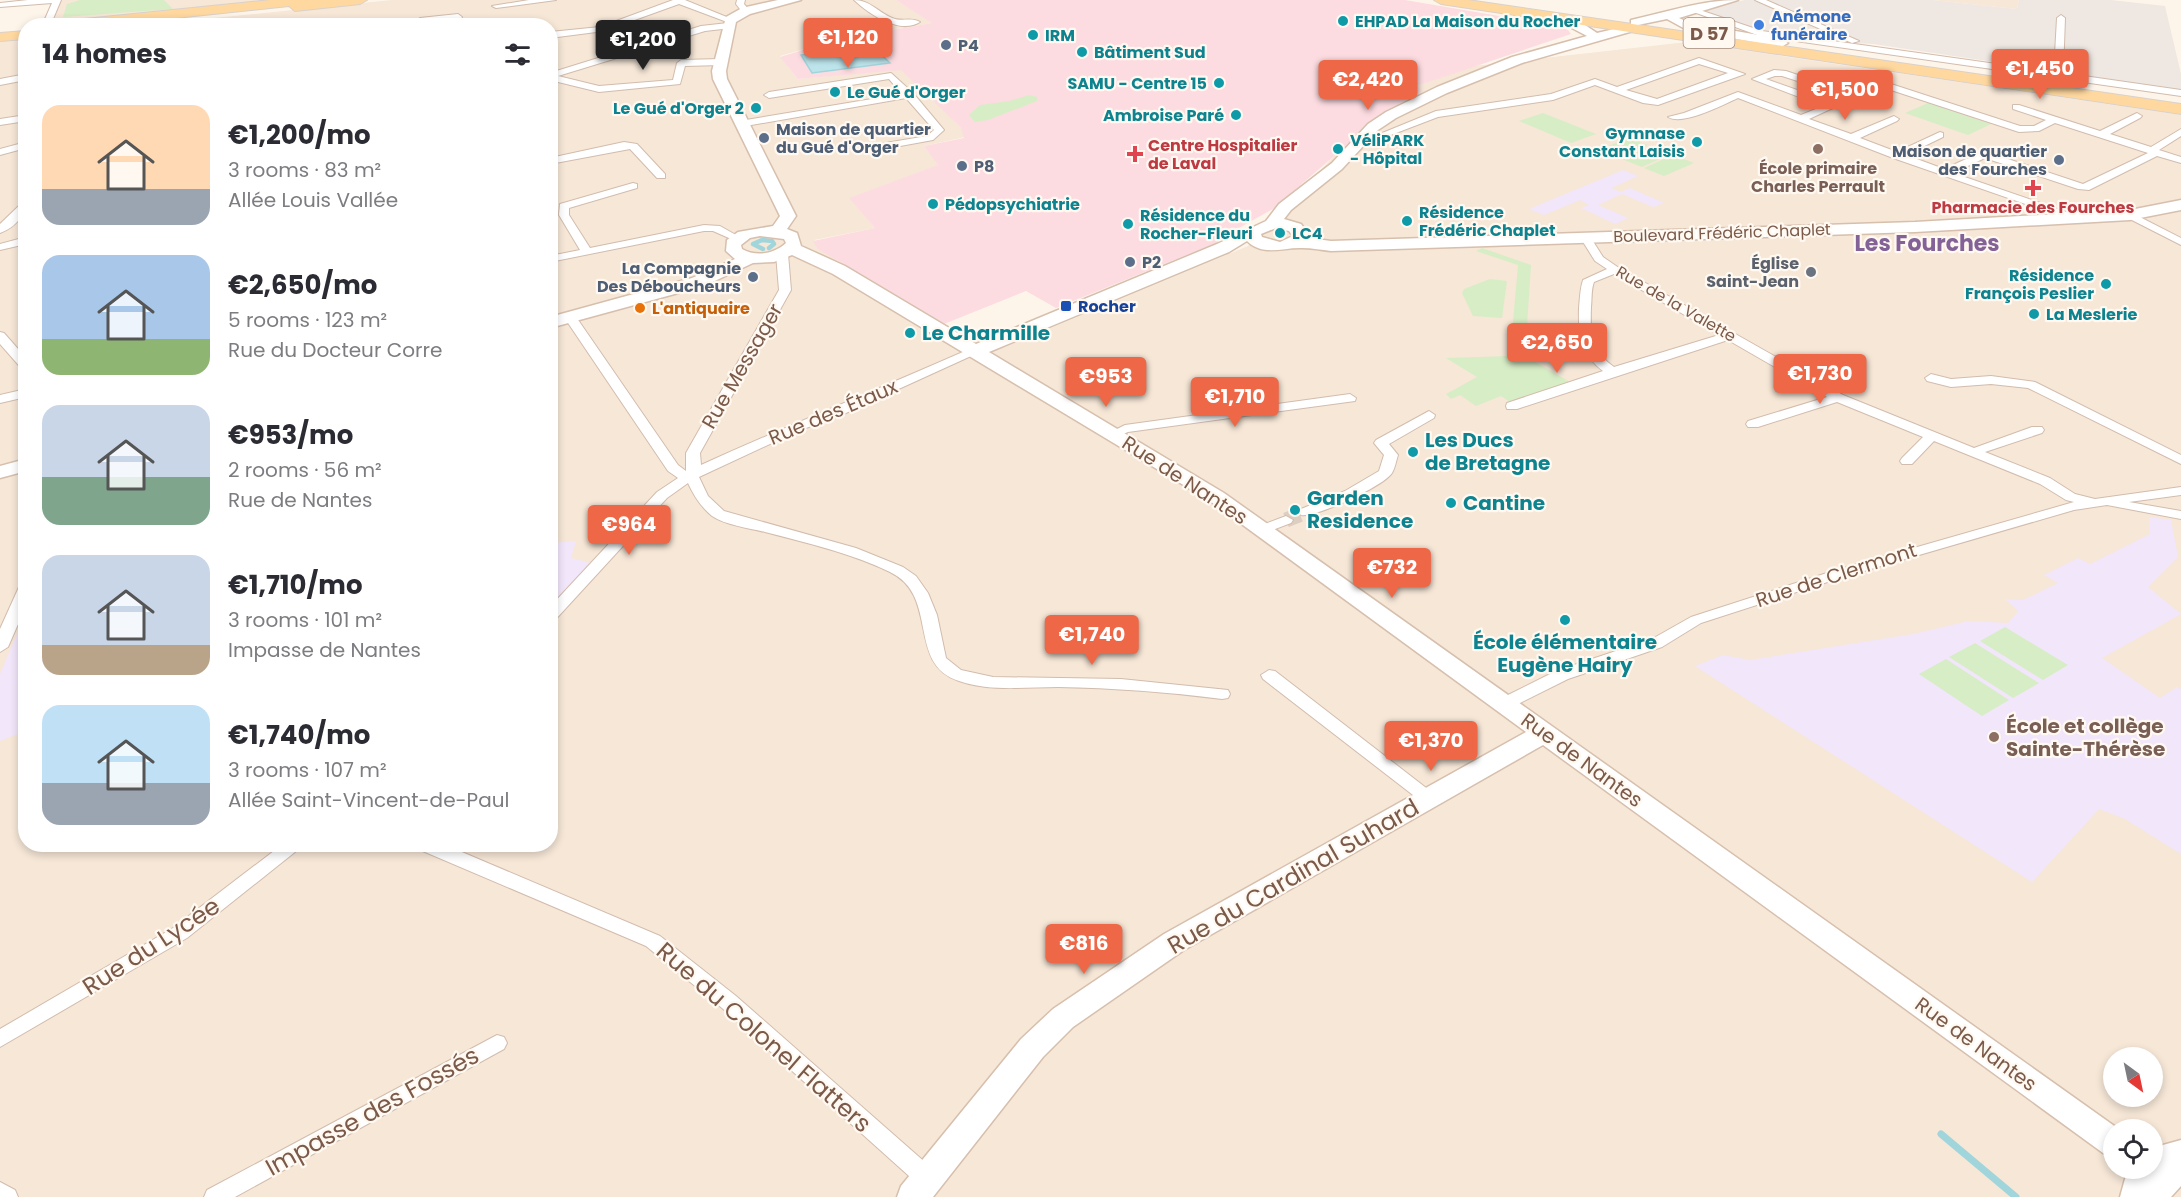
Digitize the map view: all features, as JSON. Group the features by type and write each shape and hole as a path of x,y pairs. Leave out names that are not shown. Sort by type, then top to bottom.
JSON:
{"main road":[{"path":"133,18 310,0"},
{"path":"190,18 360,0"},
{"path":"778,231 788,216 740,124 720,79 721,62 729,23 743,5 795,0"},
{"name":"D 57","path":"1441,0 1619,23"},
{"name":"D 57","path":"1480,0 2181,110"},
{"path":"1555,49 1648,12 1711,0"},
{"path":"1619,23 1732,0"},
{"path":"1502,9 1520,9 1781,44 2181,103"},
{"path":"1519,11 1574,24 1591,33"},
{"path":"1272,224 1285,207 1337,166 1373,127 1404,115 1472,77 1555,49 1648,12"},
{"path":"1672,13 1673,20 1687,26 1781,44"},
{"path":"0,31 18,29"},
{"path":"0,38 18,36"},
{"path":"1295,235 1292,215 1296,209 1351,168 1380,136 1404,115"},
{"name":"Boulevard Frédéric Chaplet","path":"1295,235 1331,246 1903,228 2044,214 2077,219 2130,215 2181,205"},
{"path":"1256,237 1258,227 1272,224 1295,235"},
{"path":"558,320 716,275 742,250 752,232 778,231 791,236 794,240 786,251 742,250"},
{"path":"976,351 1223,248 1256,237 1281,246 1295,235"},
{"name":"Rue de Nantes","path":"786,251 839,270 1199,485 2103,1135"},
{"path":"0,472 18,467"},
{"name":"Rue du Cardinal Suhard","path":"920,1187 1032,1048 1063,1017 1174,942 1545,733"},
{"path":"2163,1160 2181,1154"},
{"path":"2150,1197 2181,1164"},
{"path":"2136,1197 2141,1179"}],"street":[{"path":"0,5 56,0 48,18"},
{"path":"496,6 552,0"},
{"path":"858,0 892,22 916,22"},
{"path":"1759,0 1872,48"},
{"path":"558,32 564,29 615,25 680,1 729,23"},
{"path":"1691,8 1760,33 2181,93"},
{"path":"443,18 458,16"},
{"path":"2058,74 2061,18"},
{"path":"558,74 704,28 729,23"},
{"path":"1618,90 1699,61 1830,105"},
{"path":"558,78 599,89 676,82 681,63 721,62"},
{"path":"1404,115 1436,114 1553,97 1595,82 1646,101 1658,102 1737,73"},
{"path":"1757,79 1774,73 1783,73 1855,98"},
{"path":"769,95 891,76 939,130 930,138 862,150"},
{"path":"0,82 18,79"},
{"path":"1805,120 1830,105 1883,87 1891,87 2019,129 2036,129 2055,119"},
{"path":"740,124 910,95"},
{"path":"1673,117 1686,116 1738,95 2044,214"},
{"path":"1805,120 1854,102 1855,98"},
{"path":"2016,107 2181,160"},
{"path":"2102,134 2137,116"},
{"path":"0,122 18,119"},
{"path":"1851,138 1894,119"},
{"path":"1944,174 1984,154 2082,187 2089,187 2152,156 2157,146 2181,132"},
{"path":"1897,156 1940,135"},
{"path":"558,158 624,145 633,146 661,176"},
{"path":"0,152 18,147"},
{"path":"587,252 568,225 562,210 573,202 633,186"},
{"path":"0,230 18,215"},
{"path":"2130,215 2181,242"},
{"path":"558,257 712,227 742,250"},
{"name":"Rue de la Valette","path":"1585,237 1599,259 1615,270 1838,398 1977,453 2045,482 2071,497 2181,515"},
{"path":"0,247 18,242"},
{"name":"Rue Messager","path":"691,476 695,467 693,453 785,290 786,251"},
{"path":"1612,372 1596,362 1586,348 1586,288 1589,280 1615,270"},
{"path":"570,317 673,468 680,474 691,476"},
{"path":"1512,406 1730,335"},
{"path":"0,336 18,357"},
{"name":"Rue des Étaux","path":"691,476 795,427 830,415 976,351"},
{"path":"1931,378 1951,383 1991,380 2031,384 2181,460"},
{"path":"0,399 18,395"},
{"path":"1114,434 1125,429 1190,419 1350,398"},
{"path":"1753,424 1838,398"},
{"path":"1306,512 1350,494 1385,473 1391,455 1381,443 1429,415"},
{"path":"1977,453 1982,448 2037,430"},
{"path":"1907,461 1932,435"},
{"path":"558,608 662,495 691,476"},
{"path":"691,476 702,498 719,514 869,557 895,567 910,578 931,618 934,646 942,666 956,675 986,681 1161,685 1222,694"},
{"name":"Rue de Clermont","path":"1504,704 1562,675 1657,643 1696,620 1905,553 2096,501 2181,491"},
{"path":"1262,530 1286,520"},
{"path":"0,647 18,605"},
{"path":"1269,675 1428,798"},
{"name":"Rue du Lycée","path":"0,1039 180,933 286,852"},
{"name":"Rue du Colonel Flatters","path":"443,852 653,941 729,1002 920,1187"},
{"name":"Impasse des Fossés","path":"215,1197 497,1043"},
{"path":"0,1192 7,1197"}],"shaded area":[{"path":"55,0 355,0 163,18 44,18"},
{"path":"392,0 896,0 933,23 835,40 780,56 798,79 901,69 961,128 965,137 924,146 939,165 850,198 875,228 814,240 839,262 969,338 1005,347 1248,246 1351,138 1417,86 1474,66 1687,42 2181,115 2181,1197 0,1197 0,40 18,39 18,852 558,852 558,18 213,18"},
{"name":"Centre Hospitalier de Laval","path":"896,0 1405,0 1553,25 1568,30 1571,34 1417,86 1422,91 1386,111 1273,209 1230,233 1231,237 1056,308 1026,291 944,324 818,249 813,241 875,228 849,198 938,165 924,146 964,138 961,128 901,70 798,79 780,57 835,40 932,23"},
{"path":"1745,0 1933,0 2017,9 2019,0 2111,0 2165,6 2181,74 2181,90 1873,44 1835,42 1775,33 1730,22 1707,12 1706,8"},
{"path":"1933,0 2019,0 2017,9"},
{"path":"1623,170 1638,176 1611,188 1621,192 1630,188 1664,203 1653,207 1622,194 1598,205 1628,218 1615,224 1581,208 1589,205 1580,200 1544,215 1529,209"},
{"name":"École et collège Sainte-Thérèse","path":"2149,517 2171,520 2178,557 2148,587 2181,614 2102,658 2160,698 2177,687 2181,689 2181,854 2125,819 2099,809 2032,882 1695,666 1723,655 1750,660 1913,634 1969,621 2008,623 2018,611 2005,599 2023,600 2058,583 2044,575 2078,558 2090,564 2150,534"},
{"path":"576,541 571,558 591,563 558,599 558,542"},
{"path":"18,632 18,734 0,741 0,674"}],"green space":[{"path":"80,0 164,0 173,9 63,17 67,4"},
{"path":"1029,95 1037,97 1037,101 988,120 975,122 969,115 980,105 1009,101"},
{"path":"1928,103 1991,124 1968,135 1905,113"},
{"path":"1543,113 1596,134 1571,143 1519,121"},
{"path":"1628,138 1648,145 1618,158 1599,150"},
{"path":"1651,146 1671,154 1642,167 1622,159"},
{"path":"1673,155 1694,163 1664,176 1644,168"},
{"path":"1482,248 1531,265 1525,356 1570,382 1510,402 1501,396 1476,406 1460,395 1451,399 1446,394 1477,377 1446,358 1510,356 1518,265 1476,251"},
{"path":"1490,279 1507,281 1502,318 1473,316 1462,293 1464,289"},
{"path":"2005,627 2068,665 2043,680 1980,641"},
{"path":"1975,643 2039,683 2013,698 1949,657"},
{"path":"1946,659 2009,700 1982,716 1919,674"}],"water":[{"path":"872,46 890,63 812,73 801,55"}],"waterway":[{"path":"763,249 753,244 762,240 772,241 774,244 769,248"},
{"path":"1941,1134 2016,1197"}],"tunnel":[{"path":"1286,520 1306,512"}],"place":[{"name":"EHPAD La Maison du Rocher","path":"1343,21"},
{"name":"Anémone funéraire","path":"1759,25"},
{"name":"IRM","path":"1033,35"},
{"name":"P4","path":"946,45"},
{"name":"Bâtiment Sud","path":"1082,52"},
{"name":"SAMU - Centre 15","path":"1219,83"},
{"name":"Le Gué d'Orger","path":"835,92"},
{"name":"Le Gué d'Orger 2","path":"756,108"},
{"name":"Ambroise Paré","path":"1236,115"},
{"name":"Maison de quartier du Gué d'Orger","path":"764,138"},
{"name":"Gymnase Constant Laisis","path":"1697,142"},
{"name":"VéliPARK - Hôpital","path":"1338,149"},
{"name":"École primaire Charles Perrault","path":"1818,149"},
{"name":"Centre Hospitalier de Laval","path":"1135,154"},
{"name":"Maison de quartier des Fourches","path":"2059,160"},
{"name":"P8","path":"962,166"},
{"name":"Pharmacie des Fourches","path":"2033,188"},
{"name":"Pédopsychiatrie","path":"933,204"},
{"name":"Résidence Frédéric Chaplet","path":"1407,221"},
{"name":"Résidence du Rocher-Fleuri","path":"1128,224"},
{"name":"LC4","path":"1280,233"},
{"name":"P2","path":"1130,262"},
{"name":"Église Saint-Jean","path":"1811,272"},
{"name":"La Compagnie Des Déboucheurs","path":"753,277"},
{"name":"Résidence François Peslier","path":"2106,284"},
{"name":"Rocher","path":"1066,306"},
{"name":"L'antiquaire","path":"640,308"},
{"name":"La Meslerie","path":"2034,314"},
{"name":"Le Charmille","path":"910,333"},
{"name":"Les Ducs de Bretagne","path":"1413,452"},
{"name":"Cantine","path":"1451,503"},
{"name":"Garden Residence","path":"1295,510"},
{"name":"École élémentaire Eugène Hairy","path":"1565,620"},
{"name":"École et collège Sainte-Thérèse","path":"1994,737"}],"district":[{"name":"Les Fourches","path":"1927,243"}]}
